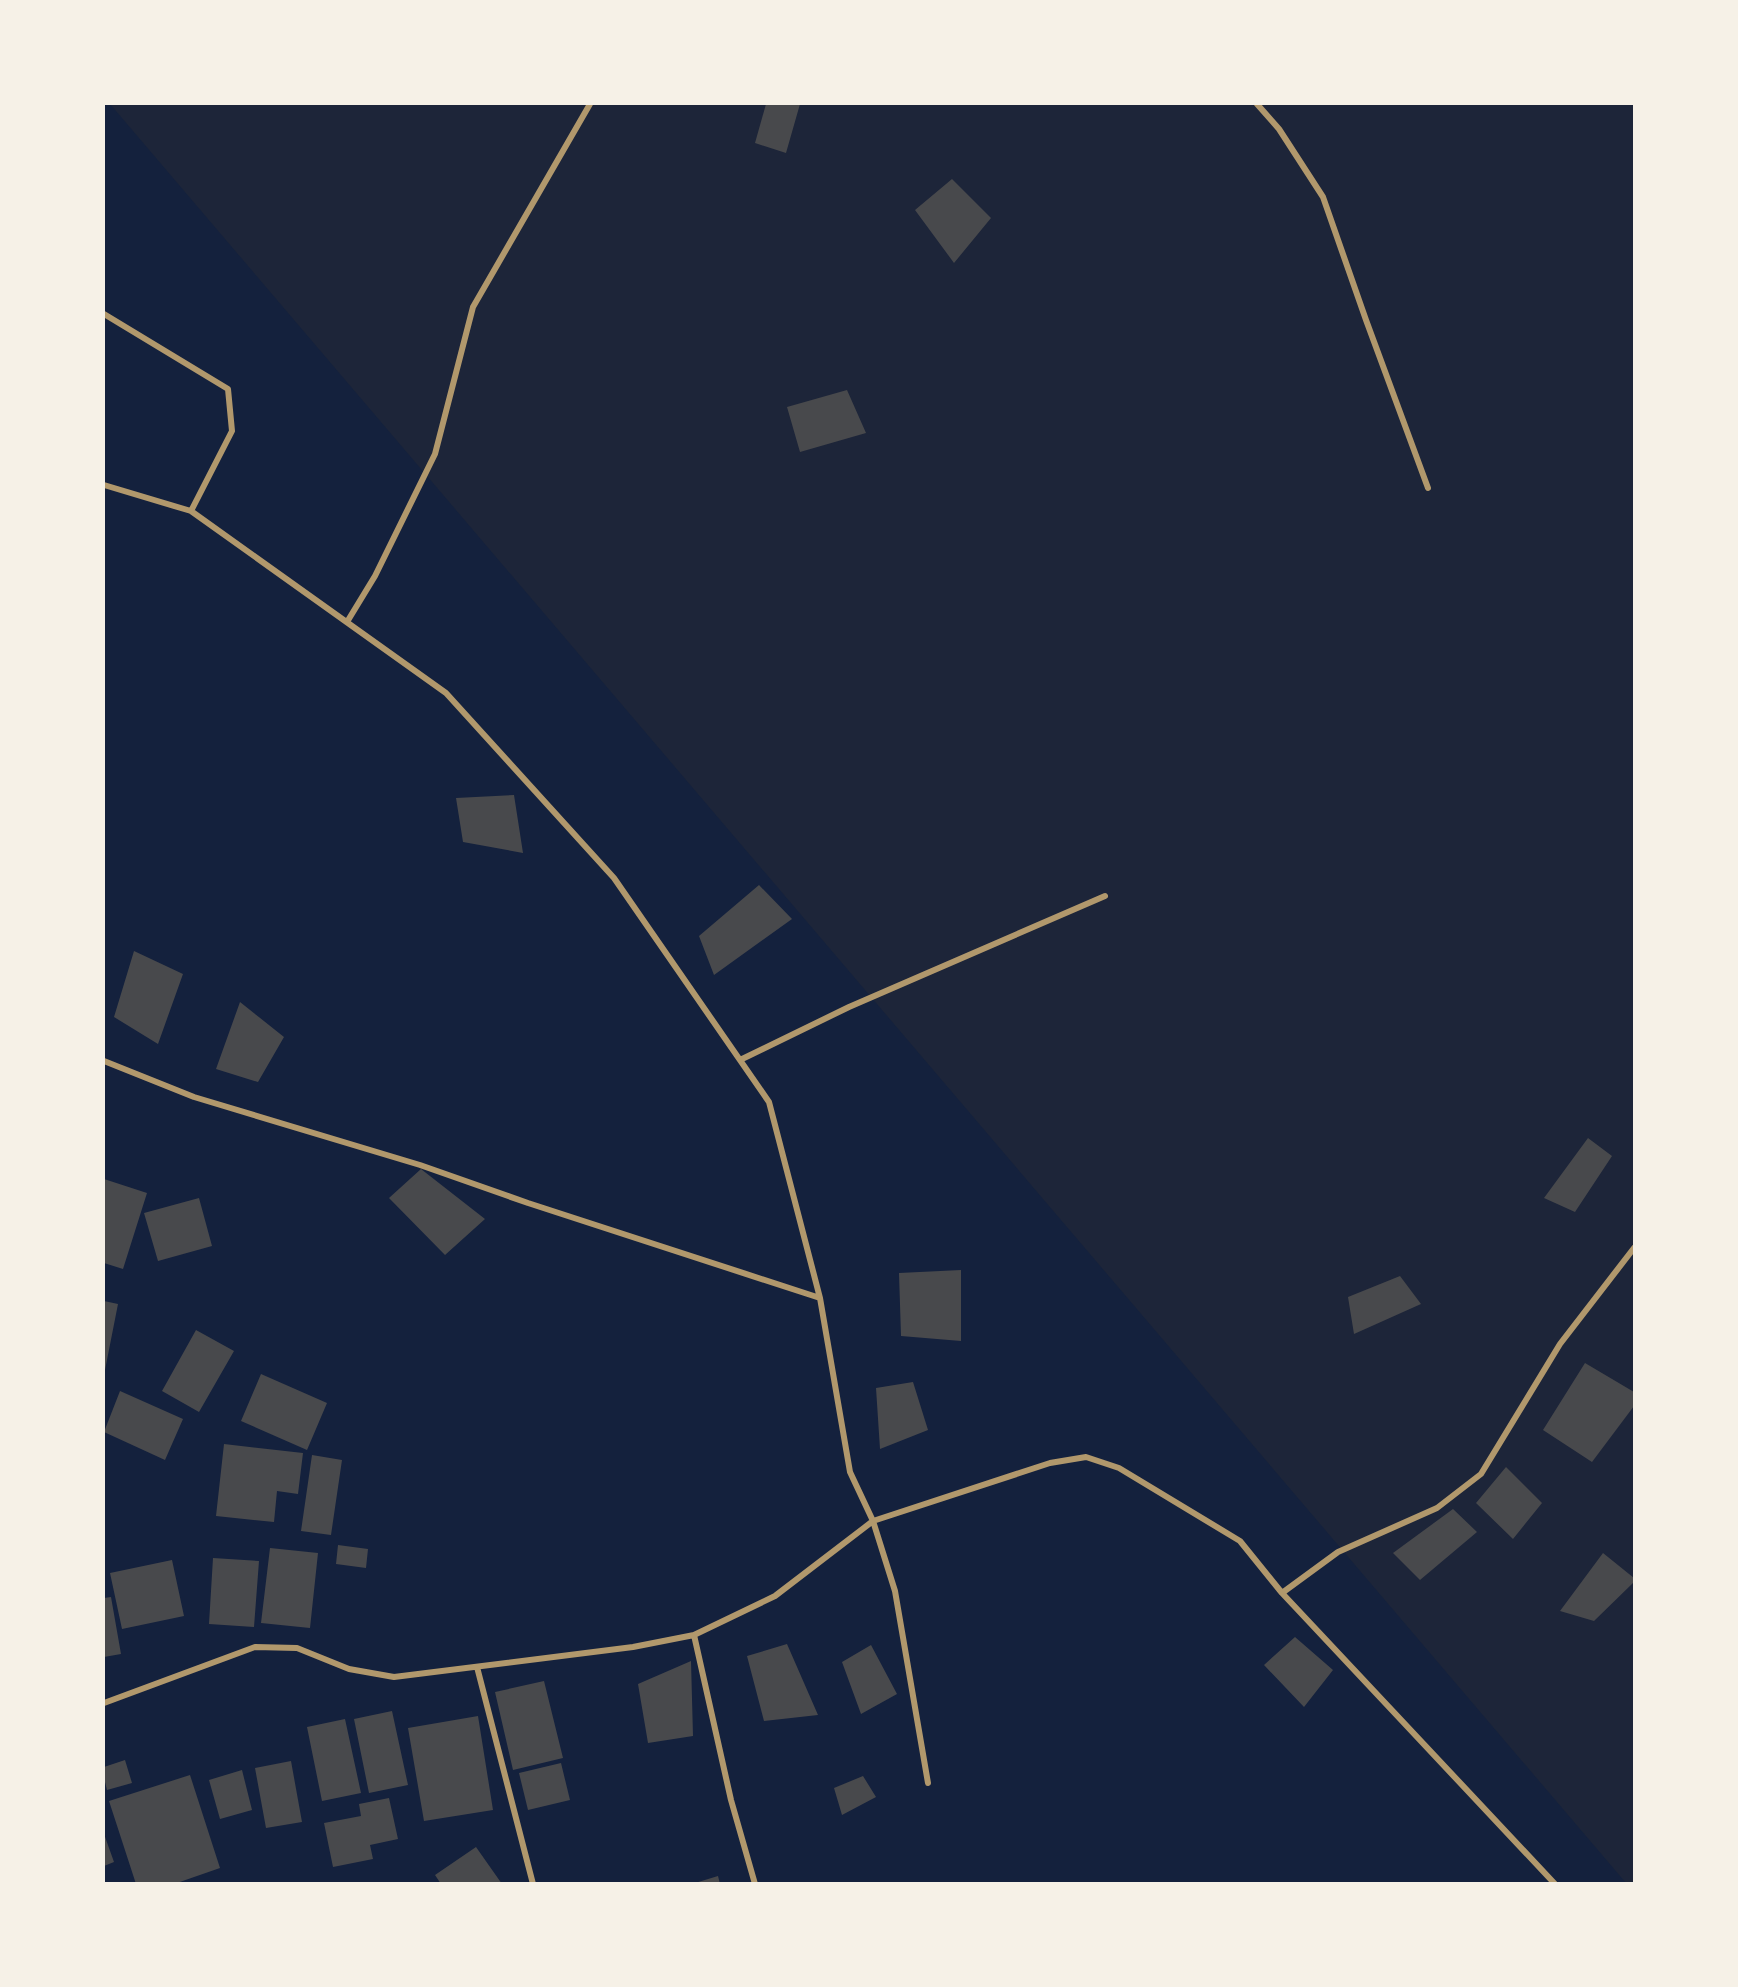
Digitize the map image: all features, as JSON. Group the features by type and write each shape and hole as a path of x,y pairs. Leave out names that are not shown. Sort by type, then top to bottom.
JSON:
{"street":[{"path":"347,622 375,576 435,454 473,307 590,104"},
{"path":"1257,104 1279,129 1323,197 1428,488"},
{"path":"104,314 228,389 232,430 191,511"},
{"path":"104,485 191,511 446,693 615,878 769,1102 820,1298 850,1472 873,1521 895,1591 928,1783"},
{"path":"740,1060 849,1007 1105,896"},
{"path":"104,1061 194,1097 420,1165 528,1203 820,1298"},
{"path":"1282,1593 1338,1552 1437,1508 1481,1474 1560,1344 1635,1248"},
{"path":"104,1703 255,1647 297,1648 349,1669 394,1677 633,1647 694,1635 775,1596 873,1521 1050,1463 1086,1457 1119,1468 1240,1541 1282,1593 1555,1884"},
{"path":"694,1635 731,1800 755,1884"},
{"path":"477,1667 533,1884"}],"shaded area":[{"path":"110,104 1634,104 1634,1883 1626,1883"}],"building":[{"path":"766,104 800,104 786,153 755,143"},
{"path":"952,179 991,218 954,263 915,210"},
{"path":"847,390 866,433 800,452 787,407"},
{"path":"514,795 523,853 463,842 456,798"},
{"path":"759,885 792,919 714,975 699,936"},
{"path":"134,951 183,974 158,1044 114,1017"},
{"path":"240,1002 284,1037 258,1082 216,1069"},
{"path":"1588,1138 1612,1156 1575,1212 1544,1198"},
{"path":"421,1169 485,1219 445,1255 389,1198"},
{"path":"104,1179 147,1193 123,1269 104,1263"},
{"path":"199,1198 212,1246 158,1261 144,1213"},
{"path":"961,1270 961,1341 901,1336 899,1273"},
{"path":"1400,1276 1421,1304 1354,1334 1348,1297"},
{"path":"104,1301 118,1304 105,1370 104,1370"},
{"path":"196,1330 234,1351 199,1412 162,1391"},
{"path":"1585,1363 1634,1392 1634,1406 1592,1462 1543,1430"},
{"path":"261,1374 327,1403 307,1450 241,1421"},
{"path":"913,1382 928,1430 880,1449 876,1388"},
{"path":"120,1391 183,1419 165,1460 104,1432"},
{"path":"224,1444 303,1453 298,1494 277,1491 274,1522 216,1516"},
{"path":"312,1455 342,1460 331,1535 301,1531"},
{"path":"1506,1467 1542,1503 1513,1539 1476,1503"},
{"path":"1453,1509 1477,1532 1420,1580 1393,1553"},
{"path":"338,1545 368,1549 366,1568 336,1564"},
{"path":"270,1548 318,1553 310,1628 261,1623"},
{"path":"1603,1553 1634,1578 1634,1582 1594,1621 1560,1611"},
{"path":"213,1558 259,1561 254,1627 209,1624"},
{"path":"172,1560 184,1616 122,1629 110,1573"},
{"path":"111,1597 121,1654 104,1657 104,1598"},
{"path":"1295,1637 1333,1670 1304,1707 1264,1665"},
{"path":"787,1644 818,1715 764,1721 747,1656"},
{"path":"871,1645 897,1694 861,1714 842,1662"},
{"path":"691,1661 693,1736 648,1743 638,1684"},
{"path":"544,1681 563,1758 513,1770 495,1692"},
{"path":"392,1711 408,1785 369,1793 354,1719"},
{"path":"478,1716 493,1810 424,1821 408,1728"},
{"path":"345,1719 361,1793 322,1801 307,1727"},
{"path":"125,1760 132,1783 107,1790 104,1767"},
{"path":"291,1761 302,1822 266,1828 255,1768"},
{"path":"561,1763 570,1800 528,1810 519,1773"},
{"path":"242,1770 252,1810 220,1819 209,1780"},
{"path":"190,1775 220,1868 174,1884 136,1884 109,1801"},
{"path":"863,1776 876,1797 842,1815 834,1788"},
{"path":"389,1798 398,1839 370,1845 373,1859 333,1867 324,1823 361,1816 359,1804"},
{"path":"104,1834 114,1862 104,1866"},
{"path":"476,1847 502,1884 441,1884 435,1875"},
{"path":"718,1876 720,1884 695,1884 695,1883"}]}
